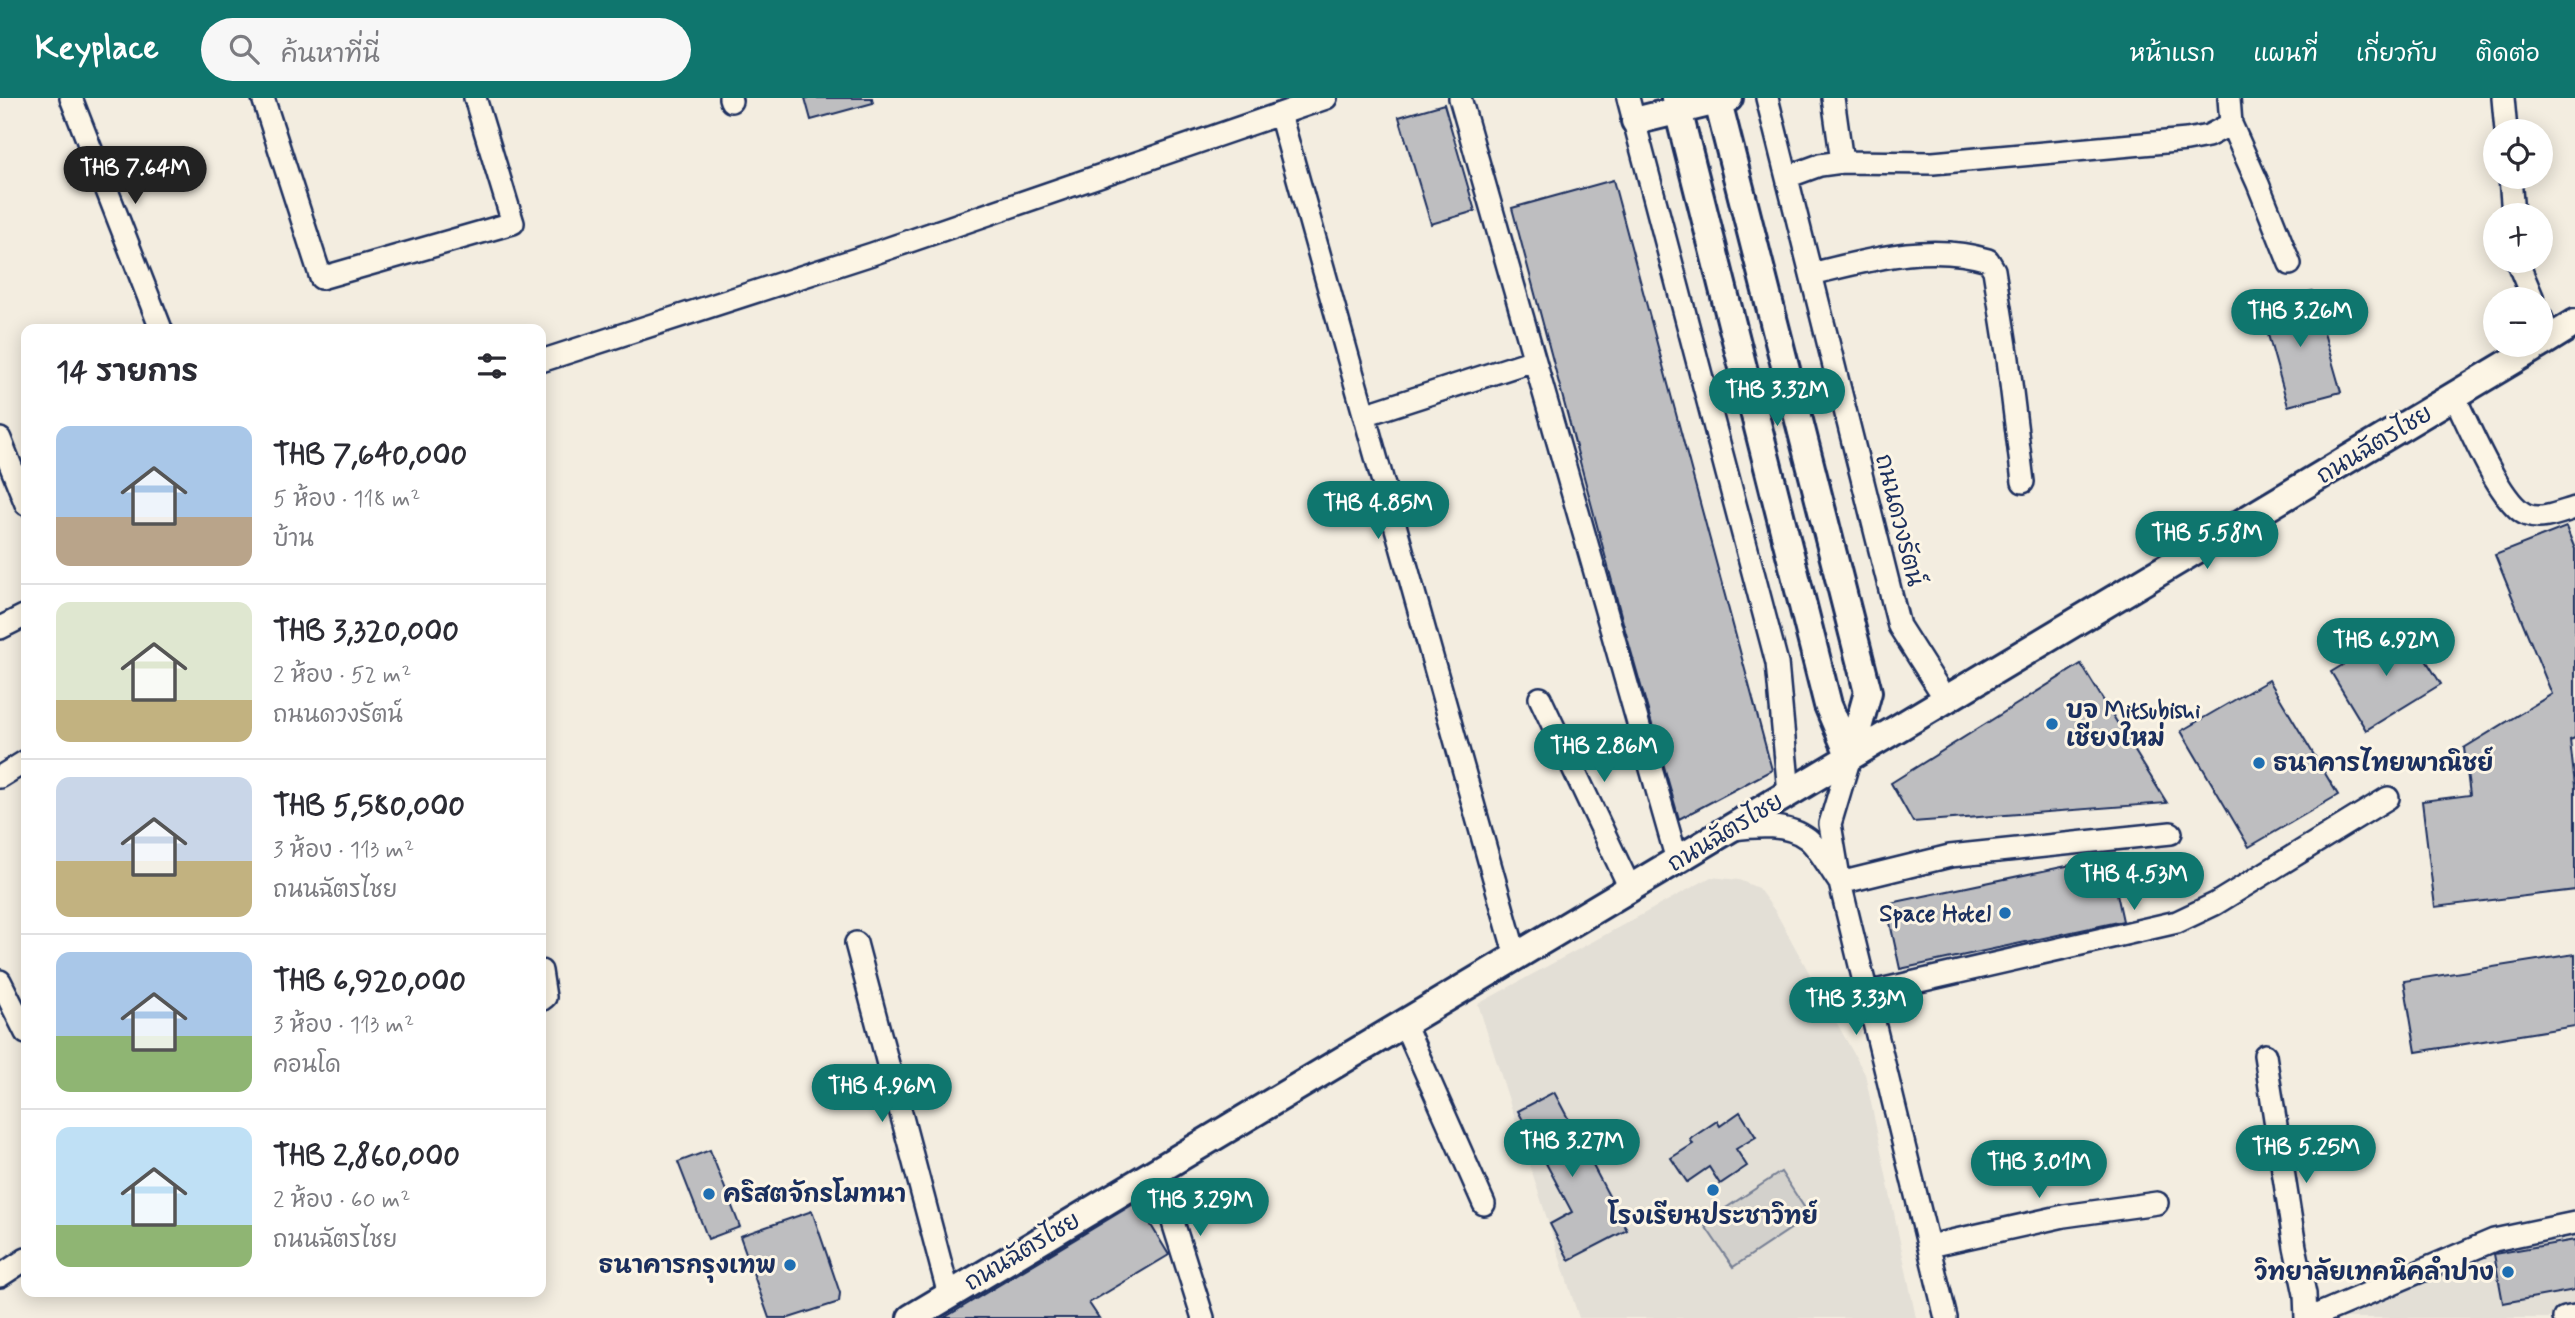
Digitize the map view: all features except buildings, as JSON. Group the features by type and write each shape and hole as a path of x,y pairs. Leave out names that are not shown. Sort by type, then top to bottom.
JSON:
{"main road":[{"path":"1632,110 1722,99 1868,692 1850,757"},
{"path":"1676,104 1828,705 1850,757"},
{"name":"ถนนฉัตรไชย","path":"2553,332 2575,323"},
{"name":"ถนนฉัตรไชย","path":"922,1315 949,1295 2454,396 2512,357"}],"street":[{"path":"71,98 159,324"},
{"path":"263,98 321,278 513,223 475,98"},
{"path":"546,359 872,254 1326,98"},
{"path":"1460,98 1677,860"},
{"name":"ถนนดวงรัตน์","path":"1767,98 1899,626 1945,700"},
{"path":"1833,98 1842,162"},
{"path":"2229,98 2231,124 2290,264"},
{"path":"2503,98 2505,119"},
{"path":"1632,110 1777,663 1789,793"},
{"path":"1280,114 1516,957"},
{"path":"1787,177 1820,165 1842,162 1933,163 2187,140 2208,135 2231,124"},
{"path":"1811,274 1875,258 1908,254 1940,252 1988,260 1994,270 2023,482"},
{"path":"1364,415 1534,360"},
{"path":"2454,396 2501,491 2526,514 2541,517 2575,508"},
{"path":"0,439 21,492"},
{"path":"0,628 21,618"},
{"path":"1540,698 1630,888"},
{"path":"1850,757 1830,824 1840,883 1946,1318"},
{"path":"0,777 21,764"},
{"path":"1867,993 2177,922 2215,904 2388,798"},
{"path":"1728,830 1758,826 1784,829 1807,839 1840,883"},
{"path":"1840,883 1950,856 2171,833"},
{"path":"856,943 949,1295"},
{"path":"0,981 21,1020"},
{"path":"1404,1023 1484,1204"},
{"path":"2265,1055 2308,1318 2494,1240 2575,1223"},
{"path":"1157,1171 1203,1318"},
{"path":"1929,1246 2064,1216 2157,1203"},
{"path":"0,1276 21,1262"},
{"path":"2564,1318 2575,1316"}],"shaded area":[{"name":"โรงเรียนประชาวิทย์","path":"1711,877 1739,880 1758,888 1775,911 1865,1074 1916,1318 1579,1318 1478,1004"},
{"path":"1781,1172 1810,1216 1733,1267 1703,1223"},
{"name":"วิทยาลัยเทคนิคลำปาง","path":"2575,1235 2575,1318 2320,1318 2512,1245"}],"place":[{"name":"บจ Mitsubishi เชียงใหม่","path":"2052,724"},
{"name":"ธนาคารไทยพาณิชย์","path":"2259,763"},
{"name":"Space Hotel","path":"2005,913"},
{"name":"โรงเรียนประชาวิทย์","path":"1713,1190"},
{"name":"คริสตจักรโมทนา","path":"709,1194"},
{"name":"ธนาคารกรุงเทพ","path":"790,1265"},
{"name":"วิทยาลัยเทคนิคลำปาง","path":"2508,1272"}]}
